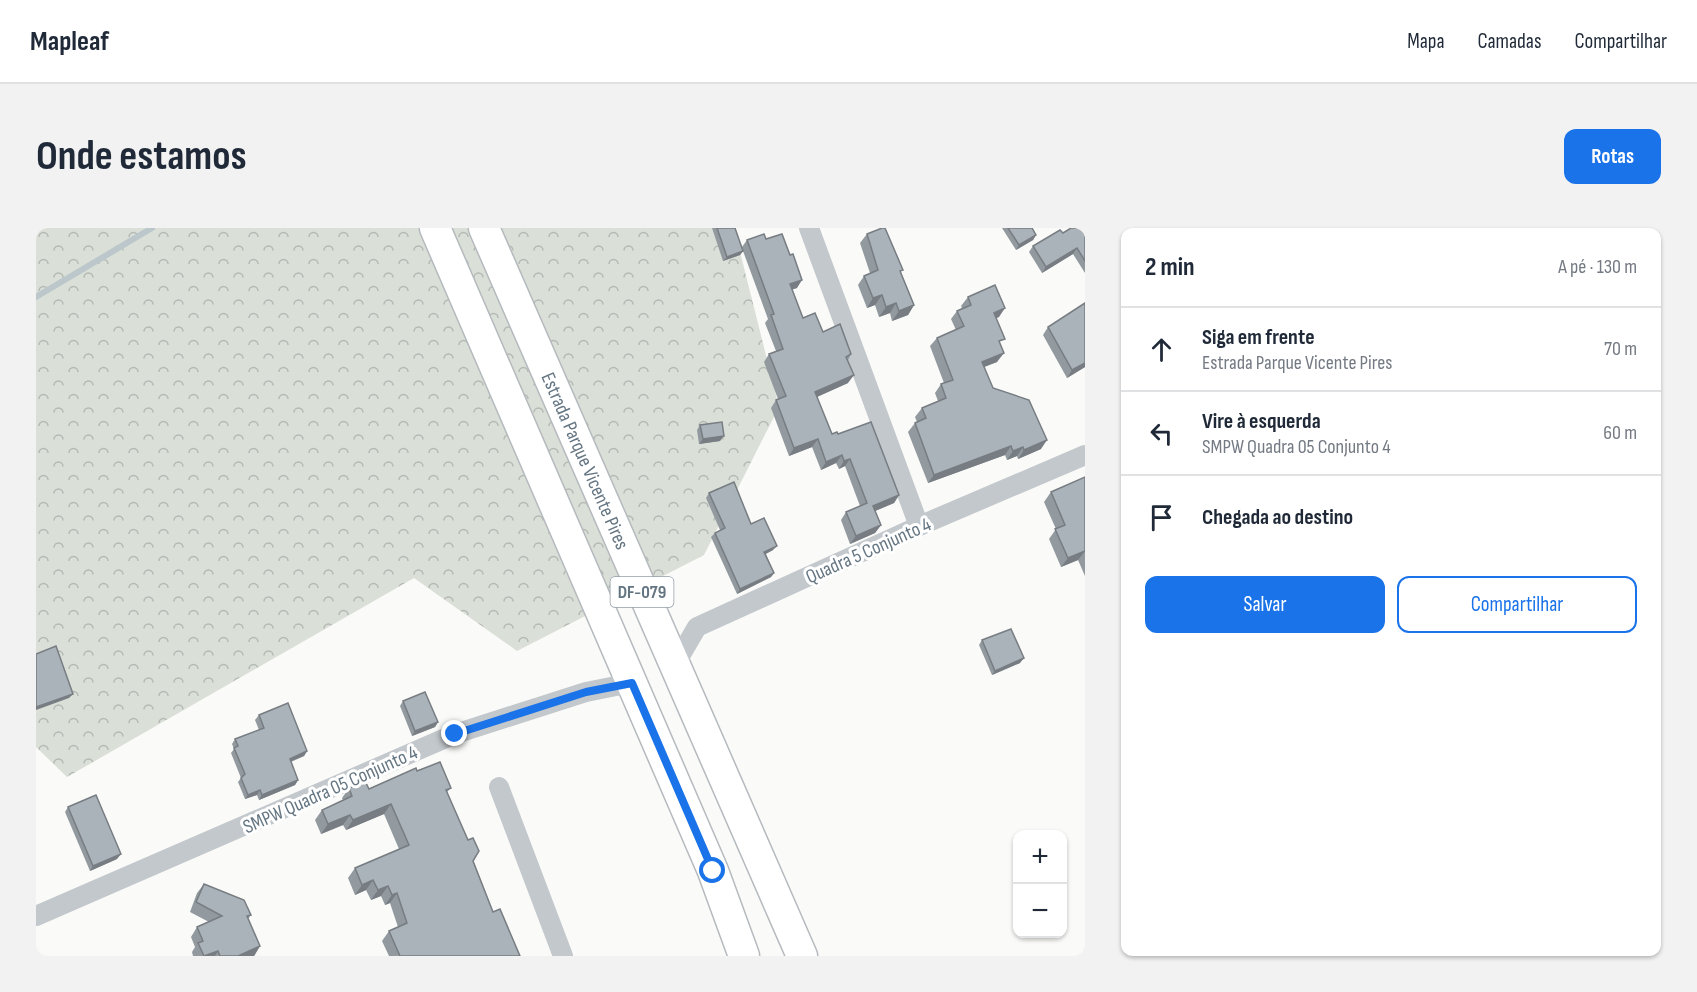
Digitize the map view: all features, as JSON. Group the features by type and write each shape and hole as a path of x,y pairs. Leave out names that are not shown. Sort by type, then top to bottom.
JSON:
{"main road":[{"name":"DF-079","path":"435,228 713,871 744,956"},
{"name":"Estrada Parque Vicente Pires","path":"484,228 802,956"}],"street":[{"path":"809,228 919,526"},
{"name":"Quadra 5 Conjunto 4","path":"676,672 680,656 697,627 919,526 1085,455"},
{"name":"SMPW Quadra 05 Conjunto 4","path":"36,916 455,734 586,692 632,683"},
{"path":"499,787 563,956"}],"green space":[{"path":"36,228 734,228 779,407 704,555 517,651 414,578 67,777 36,747"}],"building":[{"path":"717,228 735,228 743,251 727,257"},
{"path":"885,228 903,270 900,271 914,305 899,311 896,303 886,307 882,295 873,298 864,276 878,270 867,234"},
{"path":"1008,228 1032,228 1036,235 1019,245"},
{"path":"1071,228 1085,228 1085,261 1077,248 1046,267 1033,246 1060,230 1063,233"},
{"path":"764,234 766,239 782,234 790,255 793,254 802,280 790,284 803,318 815,313 823,332 840,324 851,354 846,357 854,375 815,392 832,434 871,422 899,495 873,506 881,525 856,536 846,512 867,503 850,459 844,461 842,455 826,462 818,439 794,448 776,400 786,396 769,354 783,349 771,315 774,314 747,240"},
{"path":"995,285 1005,308 994,313 1005,339 999,341 1004,353 982,362 993,388 1029,400 1047,440 1024,450 1023,447 1013,451 1011,446 934,475 915,423 926,418 922,408 946,398 941,384 953,380 937,338 964,326 957,311 971,305 968,297"},
{"path":"1085,303 1085,363 1072,370 1048,327"},
{"path":"722,422 724,436 703,439 700,425"},
{"path":"1085,477 1085,551 1068,558 1055,529 1065,525 1051,492"},
{"path":"734,482 751,524 764,518 777,546 764,552 774,573 740,589 715,533 725,528 709,493"},
{"path":"1011,629 1024,658 995,671 982,640"},
{"path":"56,646 73,694 36,707 36,654"},
{"path":"425,692 438,722 415,731 403,701"},
{"path":"288,703 307,751 290,759 298,780 262,795 260,790 248,795 241,778 245,774 234,748 238,746 235,739 264,728 259,715"},
{"path":"440,762 451,788 446,790 468,840 473,838 479,851 473,861 493,912 500,909 520,956 400,956 389,931 407,923 397,893 392,895 388,886 378,890 373,880 362,885 355,868 409,845 391,804 353,820 350,815 328,824 322,810 352,796 349,788 365,781 369,789 416,768 417,771"},
{"path":"96,795 121,854 93,866 68,807"},
{"path":"204,884 244,900 251,915 247,916 260,946 238,956 220,956 218,951 204,956 198,943 203,941 197,927 222,916 196,902"}],"waterway":[{"path":"36,297 152,228"}],"route":[{"path":"455,734 586,692 632,683 713,871"}]}
